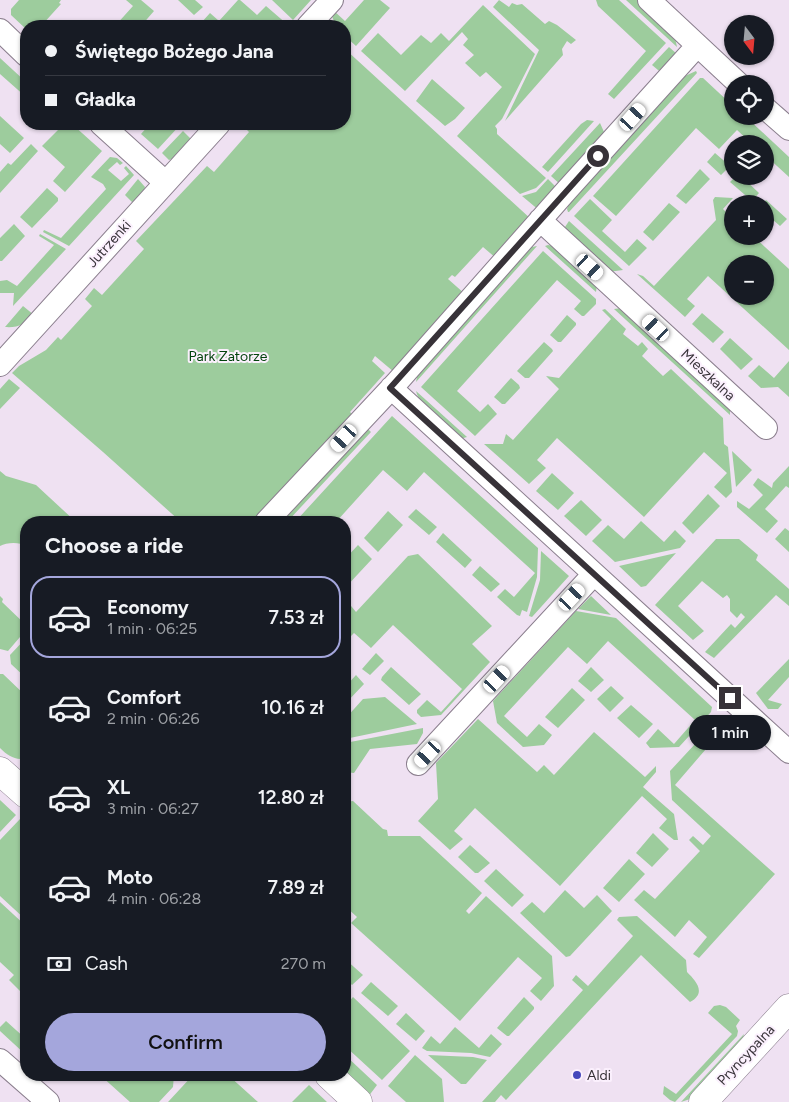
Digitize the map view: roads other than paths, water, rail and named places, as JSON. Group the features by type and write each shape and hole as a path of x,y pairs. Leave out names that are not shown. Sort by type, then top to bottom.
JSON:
{"street":[{"path":"314,20 332,0"},
{"path":"649,0 729,75"},
{"path":"0,30 20,48"},
{"path":"272,516 390,388 697,46"},
{"path":"774,116 789,129"},
{"path":"108,130 166,182"},
{"name":"Jutrzenki","path":"5,350 214,130"},
{"name":"Mieszkalna","path":"540,220 766,428"},
{"path":"390,388 789,752"},
{"path":"418,764 594,574"},
{"path":"0,771 20,786"},
{"name":"Pryncypalna","path":"702,1102 789,1008"},
{"path":"0,1060 20,1078"},
{"path":"24,1081 48,1102"},
{"path":"335,1081 358,1102"}],"place":[{"name":"Aldi","path":"577,1075"}],"park label":[{"name":"Park Zatorze","path":"228,356"}]}
